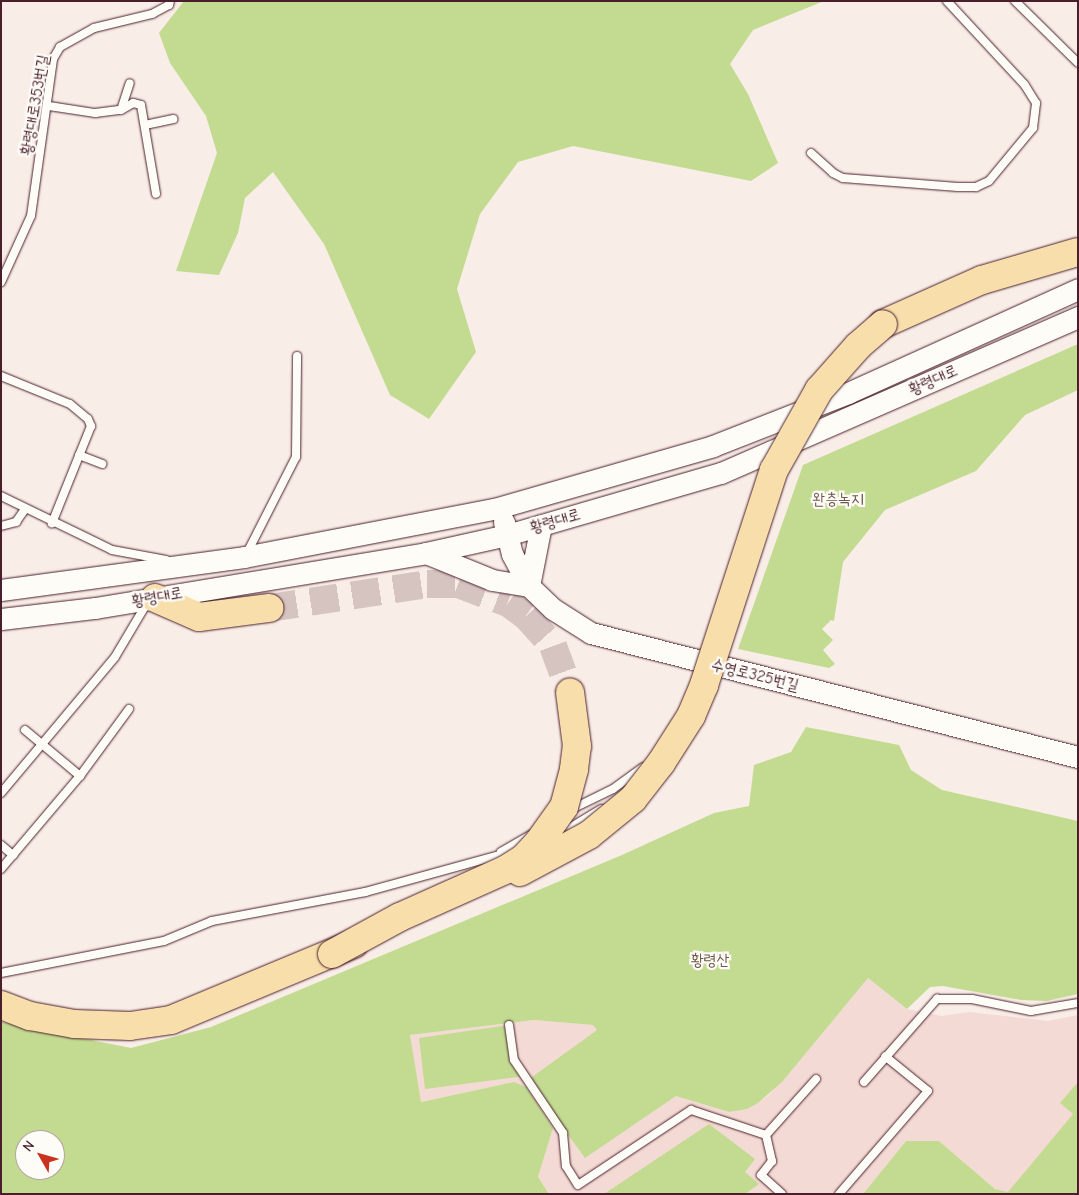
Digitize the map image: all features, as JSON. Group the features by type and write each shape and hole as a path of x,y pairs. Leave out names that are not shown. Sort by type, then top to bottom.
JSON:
{"highway":[{"path":"1,1005 30,1016 74,1024 130,1026 179,1016 332,954 520,872 589,835 633,799 661,763 691,716 774,470 798,424 819,390 858,346 883,324 941,295 982,280 1078,252"},
{"path":"152,598 199,617 269,608"},
{"path":"332,954 400,917 505,870 524,858 539,842 564,807 574,769 577,746 570,692"}],"main road":[{"name":"황령대로","path":"1,590 244,557 501,507 713,446 848,393 1078,289"},
{"name":"황령대로","path":"1,619 152,598 426,553 507,535 721,473 1078,317"},
{"name":"수영로325번길","path":"501,507 512,554 529,586 553,609 591,633 697,665 1078,758"},
{"path":"426,553 492,580 529,586 541,525"}],"lane":[{"name":"황령대로353번길","path":"1,282 31,216 54,59 60,46 94,28 152,14 169,5 170,1"},
{"path":"811,153 833,174 843,178 958,187 976,187 989,181 1033,128 1036,103 1024,84 947,1"},
{"path":"1015,1 1078,63"},
{"path":"121,110 130,83"},
{"path":"48,106 95,113 121,110 138,103 141,105 156,194"},
{"path":"145,125 173,119"},
{"path":"244,557 296,457 297,356"},
{"path":"1,376 70,404 88,419 90,426 52,523"},
{"path":"79,455 102,464"},
{"path":"1,496 52,523 112,550 190,564"},
{"path":"1,526 16,522 25,509"},
{"path":"1,793 115,657 152,598"},
{"path":"697,665 697,726"},
{"path":"491,858 569,811 613,789 654,759 687,711 693,686"},
{"path":"1,869 80,776 129,709"},
{"path":"25,730 80,776"},
{"path":"618,799 670,765"},
{"path":"1,973 164,940 212,921 365,892 491,858 550,840 610,804"},
{"path":"1,845 13,855"},
{"path":"864,1082 937,999 972,999 1031,1011 1078,1003"},
{"path":"509,1025 514,1060 563,1133 566,1166 578,1185 691,1110 766,1135"},
{"path":"839,1194 928,1091 885,1056"},
{"path":"766,1135 816,1078"},
{"path":"766,1135 772,1161 761,1176 782,1194"}],"shaded area":[{"path":"868,978 907,1009 942,1016 969,1012 1048,1021 1078,1015 1078,1194 1017,1194 995,1189 939,1141 906,1141 863,1194 549,1194 538,1177 553,1128 514,1082 420,1102 410,1035 534,1020 593,1025 676,1096 729,1112 758,1103 771,1093"}],"green space":[{"path":"184,1 824,1 753,30 730,64 748,94 778,163 751,181 573,146 518,162 480,214 457,289 476,352 429,419 390,395 324,244 273,172 245,198 238,233 219,275 176,271 217,153 206,116 170,63 159,33"},
{"name":"완층녹지","path":"1078,344 1078,390 1025,415 976,471 885,510 843,562 834,621 831,620 822,629 833,640 823,650 835,664 829,668 738,649 803,465"},
{"name":"황령산","path":"806,727 899,745 911,770 942,790 1078,821 1078,994 1047,1001 1021,1000 943,986 930,987 907,1009 868,978 782,1082 758,1103 747,1109 729,1112 676,1096 585,1158 528,1080 597,1030 593,1025 534,1020 410,1035 421,1102 514,1082 526,1087 553,1128 538,1177 549,1194 1,1194 1,1022 131,1048 211,1027 622,855 714,813 749,806 754,765 791,752"},
{"path":"509,1025 514,1060 525,1076 425,1089 419,1038"},
{"path":"1078,1082 1078,1194 863,1194 906,1141 939,1141 995,1189 1008,1192 1073,1114 1060,1103"},
{"path":"709,1124 755,1159 745,1172 759,1184 745,1194 604,1194"}],"tunnel":[{"path":"269,608 427,584 458,584 508,603 526,616 553,646 570,692"}]}
